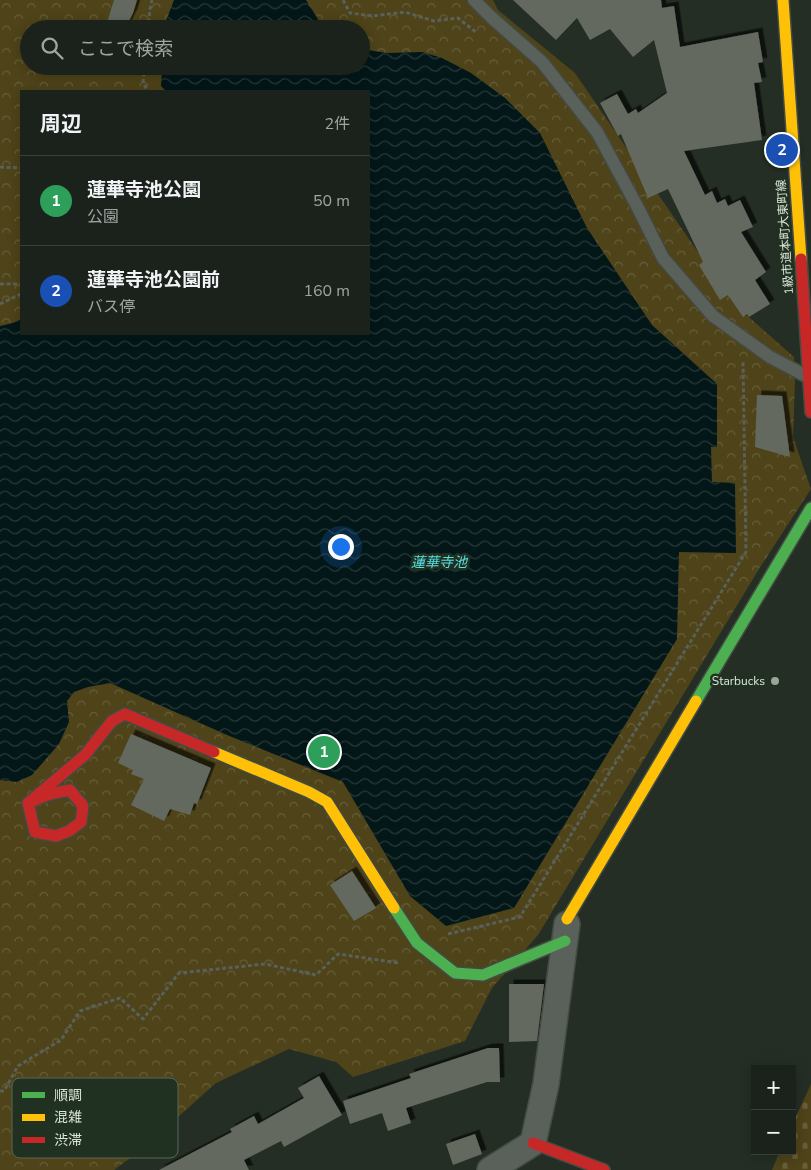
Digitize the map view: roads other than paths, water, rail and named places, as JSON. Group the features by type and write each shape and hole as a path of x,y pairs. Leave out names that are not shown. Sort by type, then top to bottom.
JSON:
{"street":[{"name":"1級市道本町大東町線","path":"783,0 811,412"},
{"path":"490,1170 533,1143 546,1084 566,930 811,508"},
{"path":"28,803 85,755 112,721 125,714 309,792 327,802 417,943 455,973 483,975 566,930"},
{"path":"70,790 83,806 81,822 69,831 56,836 35,832 28,803 50,794 70,790"},
{"path":"533,1143 604,1170"}],"lane":[{"path":"474,0 542,62 597,132 663,258 713,316 770,357 808,377"}],"water":[{"path":"174,0 306,0 318,20 166,20"},
{"name":"蓮華寺池","path":"370,50 387,53 422,52 442,58 471,73 505,98 540,133 587,228 652,325 717,384 717,447 711,447 712,482 735,483 736,553 679,552 677,639 514,908 446,926 410,896 343,782 227,735 110,683 74,692 67,701 69,722 59,744 32,775 17,782 0,780 0,326 20,320 20,335 370,335 370,90 165,90 161,86 162,75 370,75"}],"place":[{"name":"蓮華寺池公園前","path":"782,150"},
{"name":"Starbucks","path":"775,681"},
{"name":"蓮華寺池公園","path":"324,752"}]}
